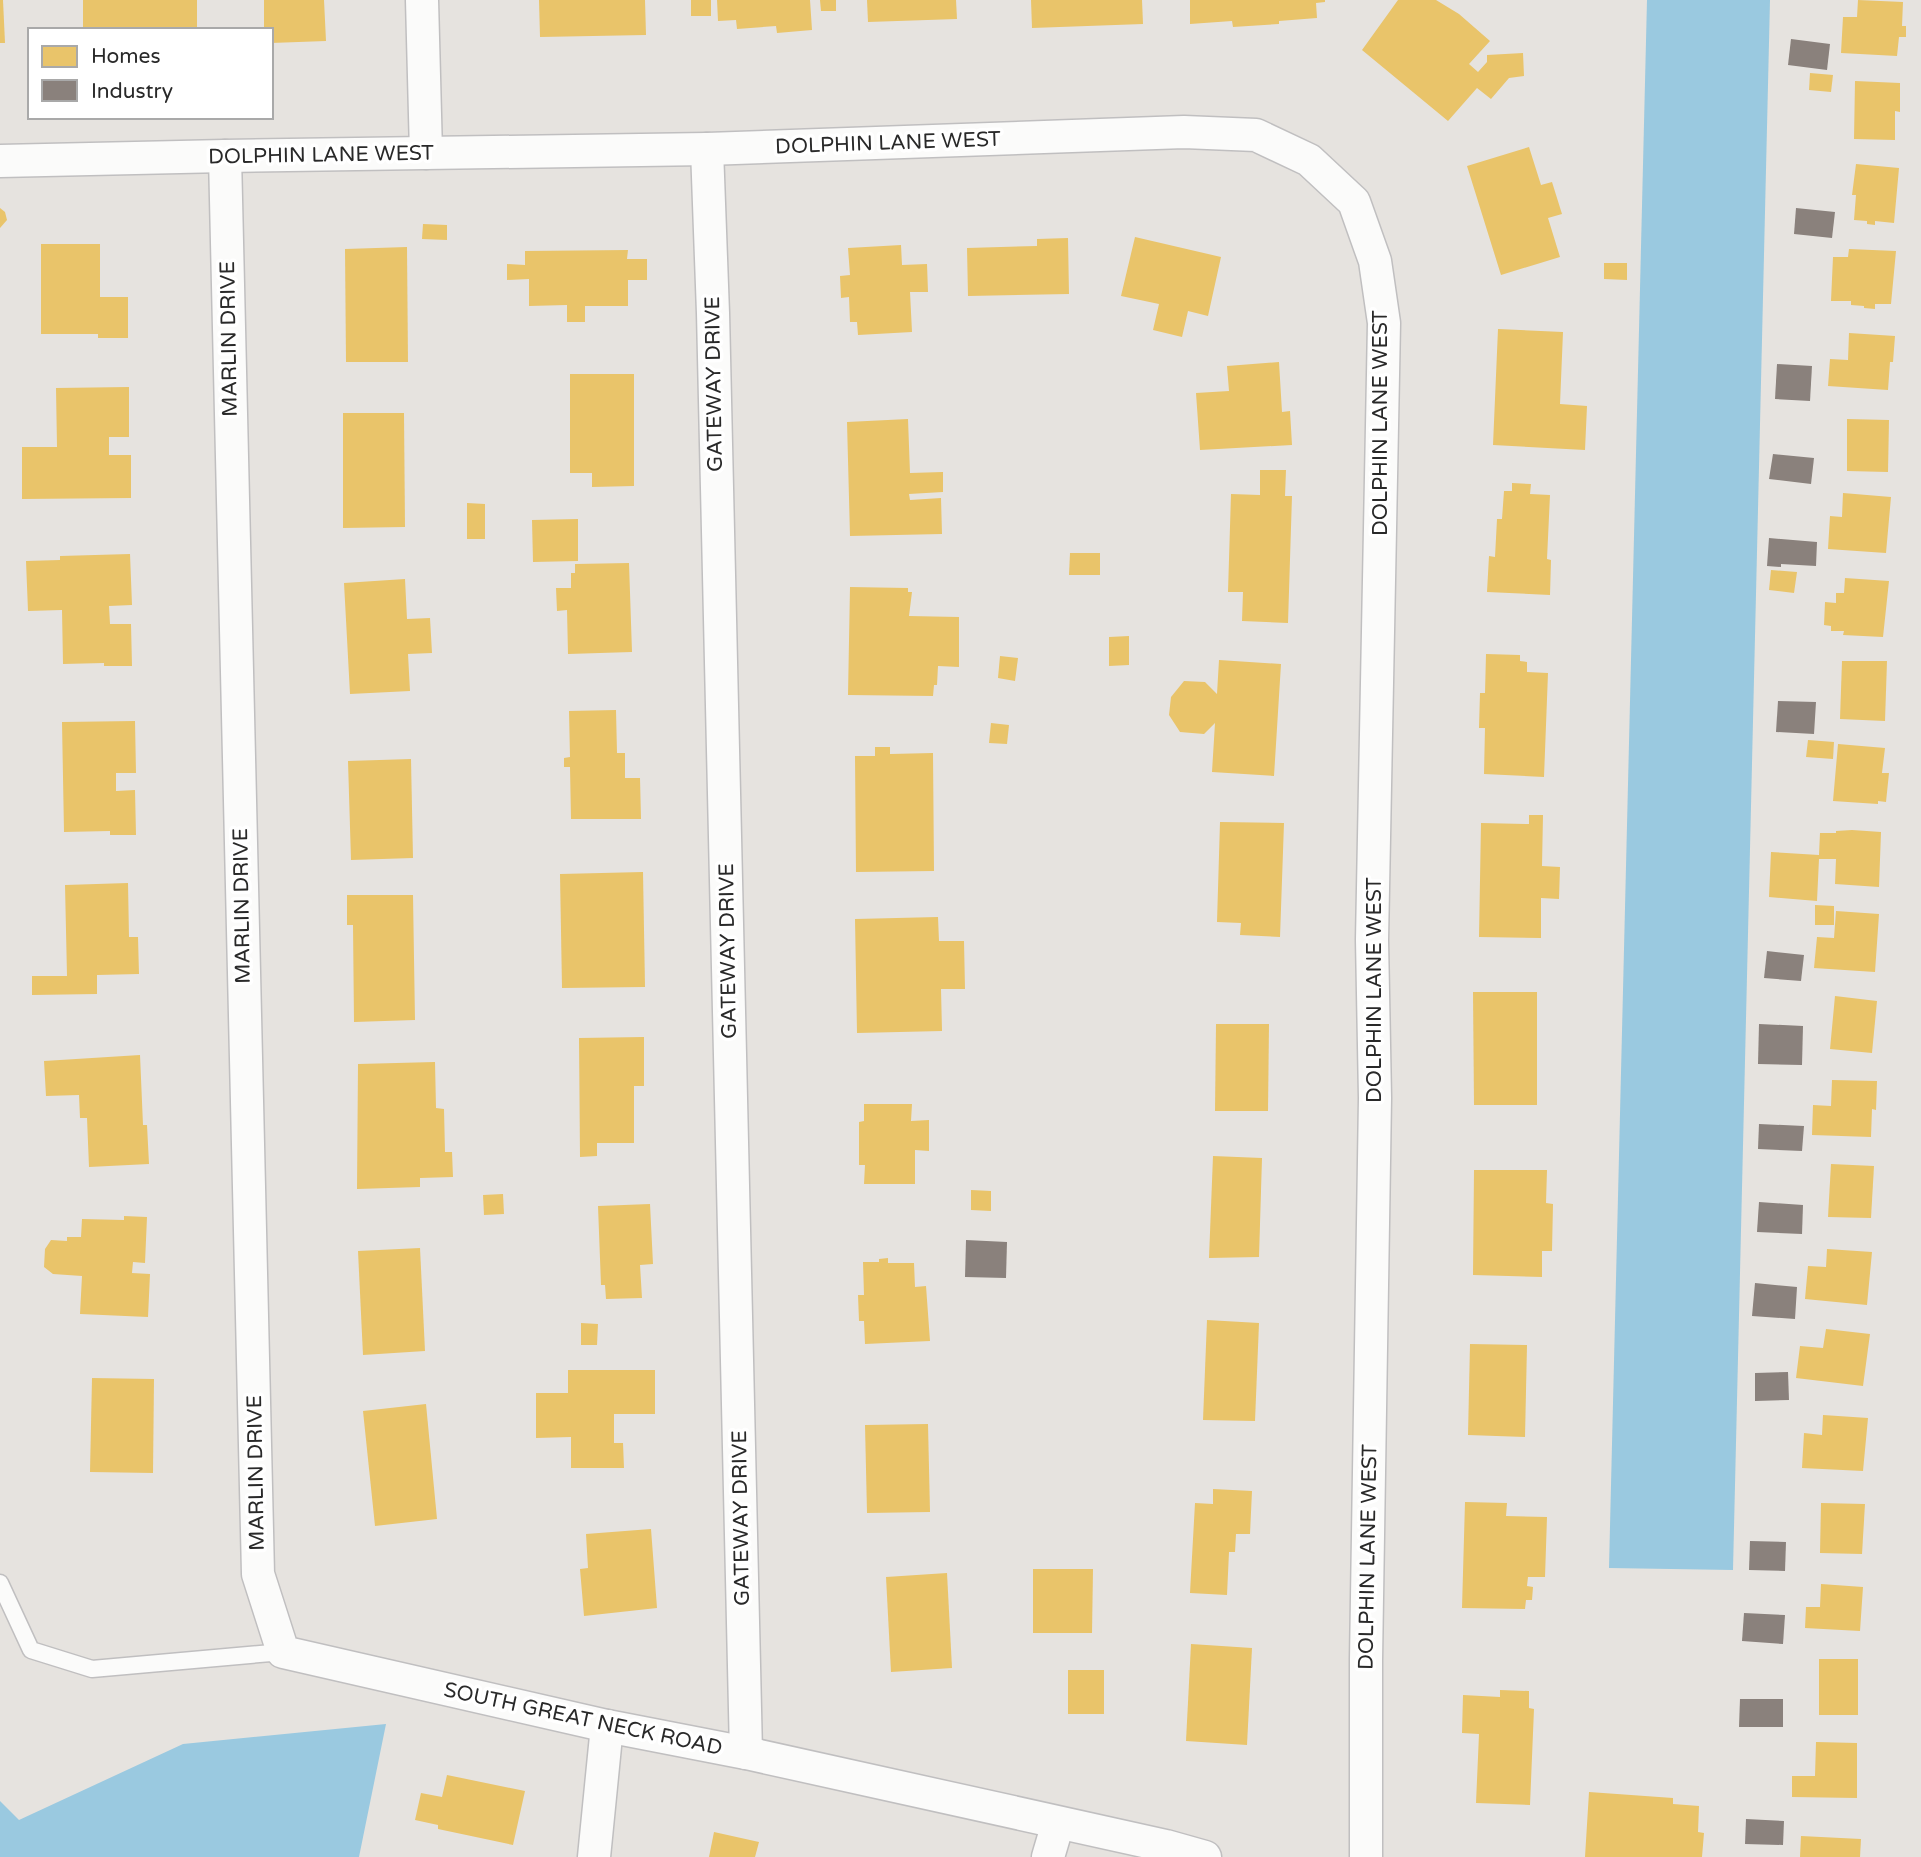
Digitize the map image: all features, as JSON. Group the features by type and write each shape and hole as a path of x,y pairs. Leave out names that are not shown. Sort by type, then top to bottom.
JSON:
{"street":[{"path":"422,0 426,153"},
{"name":"DOLPHIN LANE WEST","path":"0,162 707,149 1184,132 1256,135 1309,160 1354,202 1376,261 1384,323 1372,940 1375,1098 1366,1660 1366,1857"},
{"name":"GATEWAY DRIVE","path":"707,149 715,382 746,1753"},
{"name":"MARLIN DRIVE","path":"225,156 258,1574 283,1652"},
{"name":"SOUTH GREAT NECK ROAD","path":"283,1652 1205,1857"},
{"path":"594,1857 607,1726"},
{"path":"1048,1857 1058,1823"}],"lane":[{"name":"SOUTH GREAT NECK ROAD","path":"0,1583 31,1650 92,1670 283,1652"}],"water":[{"path":"1647,0 1770,0 1733,1570 1609,1568"},
{"path":"386,1724 359,1857 0,1857 0,1801 19,1820 183,1744"}],"building: Homes":[{"path":"0,0 3,0 5,43 0,43"},
{"path":"83,0 197,0 197,28 83,28"},
{"path":"264,0 324,0 326,41 273,43 273,28 264,28"},
{"path":"539,0 645,0 646,35 540,37"},
{"path":"691,0 711,0 711,16 691,16"},
{"path":"717,0 810,0 812,30 777,33 776,26 737,29 736,20 718,21"},
{"path":"820,0 836,0 836,11 821,11"},
{"path":"867,0 956,0 957,19 868,22"},
{"path":"1031,0 1142,0 1143,24 1032,28"},
{"path":"1190,0 1325,2 1316,3 1317,18 1233,27 1232,21 1190,24"},
{"path":"1398,0 1436,0 1459,14 1490,41 1469,64 1478,72 1487,62 1487,55 1523,53 1524,76 1509,78 1491,99 1477,88 1448,121 1362,50"},
{"path":"1858,0 1903,2 1902,26 1906,26 1906,37 1899,37 1897,56 1841,53 1843,17 1857,17"},
{"path":"1810,73 1833,75 1831,92 1809,90"},
{"path":"1855,81 1900,83 1900,112 1895,111 1895,140 1854,139"},
{"path":"1529,147 1541,185 1552,182 1562,214 1548,218 1560,257 1501,275 1467,166"},
{"path":"1856,164 1899,168 1894,223 1875,221 1875,225 1854,220 1856,195 1852,195"},
{"path":"0,208 5,212 7,220 0,228"},
{"path":"423,224 447,225 447,240 422,239"},
{"path":"1135,237 1221,257 1208,316 1188,311 1182,337 1153,330 1159,304 1121,296"},
{"path":"1068,238 1069,294 968,296 967,248 1037,246 1037,239"},
{"path":"41,244 100,244 100,297 128,297 128,338 98,338 98,334 41,334"},
{"path":"901,245 902,265 927,264 928,292 910,292 912,332 858,335 857,322 850,322 849,297 841,298 840,276 850,275 848,248"},
{"path":"407,247 408,362 346,362 345,249"},
{"path":"1849,249 1896,251 1891,304 1875,304 1875,309 1851,305 1851,301 1831,301 1833,257 1848,257"},
{"path":"628,250 627,259 647,259 647,280 628,280 628,306 585,306 585,322 567,322 567,305 529,306 529,279 507,280 507,264 525,265 525,251"},
{"path":"1604,263 1627,263 1627,280 1604,279"},
{"path":"1498,329 1563,332 1560,404 1587,406 1585,450 1493,445"},
{"path":"1849,333 1895,336 1888,390 1828,386 1830,359 1848,360"},
{"path":"1279,362 1282,412 1290,411 1292,445 1200,450 1196,393 1229,391 1227,366"},
{"path":"570,374 634,374 634,486 592,487 592,473 570,473"},
{"path":"129,387 129,437 109,437 109,455 131,455 131,498 22,499 22,447 57,447 56,388"},
{"path":"343,413 404,413 405,527 343,528"},
{"path":"908,419 910,473 943,472 943,492 909,494 910,500 941,498 942,534 850,536 847,422"},
{"path":"1847,419 1889,420 1888,472 1847,471"},
{"path":"1260,470 1286,470 1285,496 1292,496 1288,623 1242,621 1243,592 1228,592 1231,494 1260,495"},
{"path":"1512,483 1531,484 1530,494 1550,495 1547,559 1551,560 1550,595 1487,592 1489,556 1495,557 1497,519 1502,519 1504,491 1512,491"},
{"path":"1843,493 1891,497 1886,553 1828,549 1830,516 1842,517"},
{"path":"467,503 485,504 485,539 467,539"},
{"path":"578,519 578,561 533,562 532,520"},
{"path":"1070,553 1100,553 1100,575 1069,575"},
{"path":"130,554 132,605 109,606 110,624 131,624 132,666 104,666 104,663 63,664 62,610 28,611 26,561 60,560 60,556"},
{"path":"629,563 632,652 568,654 567,610 557,611 556,588 571,588 571,573 575,573 575,564"},
{"path":"1771,570 1797,572 1794,593 1769,590"},
{"path":"1845,578 1889,581 1883,637 1843,635 1844,631 1831,631 1831,626 1824,625 1825,602 1836,603 1836,593 1844,593"},
{"path":"405,579 407,619 430,618 432,653 408,654 410,691 350,694 344,583"},
{"path":"850,587 908,588 908,592 912,592 909,616 959,617 959,667 938,666 937,685 934,685 933,696 848,695"},
{"path":"1129,636 1129,665 1109,666 1109,637"},
{"path":"1486,654 1520,655 1520,661 1527,662 1527,672 1548,673 1544,777 1484,774 1485,728 1479,728 1480,693 1485,693"},
{"path":"1000,656 1018,658 1015,681 998,678"},
{"path":"1219,660 1281,664 1274,776 1212,772 1215,723 1204,734 1180,732 1169,715 1171,697 1184,681 1205,682 1217,694"},
{"path":"1842,661 1887,661 1885,721 1840,719"},
{"path":"616,710 617,753 625,753 625,778 640,778 641,819 571,819 570,767 564,767 564,758 570,757 569,711"},
{"path":"135,721 136,773 116,773 116,791 135,790 136,835 110,835 110,831 64,832 62,722"},
{"path":"991,723 1009,725 1007,744 989,743"},
{"path":"1808,740 1834,742 1833,759 1806,757"},
{"path":"1838,744 1885,748 1882,773 1889,773 1886,802 1878,801 1878,804 1833,801"},
{"path":"875,747 890,747 890,754 933,753 934,871 856,872 855,756 875,756"},
{"path":"411,759 413,858 351,860 348,761"},
{"path":"1529,815 1543,815 1542,866 1560,867 1559,899 1541,898 1541,938 1479,937 1481,823 1529,824"},
{"path":"1220,822 1284,823 1280,937 1240,935 1241,923 1217,922"},
{"path":"1852,830 1881,832 1879,887 1835,884 1836,859 1819,859 1817,901 1769,897 1771,852 1819,855 1820,833"},
{"path":"643,872 645,987 562,988 560,874"},
{"path":"128,883 129,937 138,937 139,974 97,975 97,994 32,995 32,976 67,976 65,885"},
{"path":"347,895 413,895 415,1020 354,1022 353,925 347,925"},
{"path":"1815,905 1834,906 1834,925 1815,925"},
{"path":"1836,911 1879,914 1875,972 1814,968 1817,937 1834,938"},
{"path":"938,917 939,941 964,941 965,989 941,989 942,1031 857,1033 855,919"},
{"path":"1473,992 1537,992 1537,1105 1474,1105"},
{"path":"1835,996 1877,1001 1872,1053 1830,1049"},
{"path":"1216,1024 1269,1024 1268,1111 1215,1111"},
{"path":"644,1037 644,1086 634,1086 634,1143 597,1143 597,1156 580,1157 579,1038"},
{"path":"140,1055 143,1125 147,1125 149,1164 89,1167 87,1118 80,1118 79,1095 46,1096 44,1061"},
{"path":"435,1062 436,1108 444,1109 445,1152 452,1152 453,1177 420,1178 420,1187 357,1189 358,1064"},
{"path":"1832,1080 1877,1081 1871,1137 1812,1135 1813,1105 1831,1106"},
{"path":"864,1104 912,1104 911,1121 929,1120 929,1151 915,1150 915,1184 864,1184 865,1165 859,1165 859,1122 864,1121"},
{"path":"1213,1156 1262,1158 1259,1257 1209,1258"},
{"path":"1831,1164 1874,1166 1871,1218 1828,1217"},
{"path":"1474,1170 1547,1170 1546,1203 1553,1204 1552,1251 1542,1251 1542,1277 1473,1275"},
{"path":"971,1190 991,1191 991,1211 971,1210"},
{"path":"503,1194 504,1214 484,1215 483,1195"},
{"path":"650,1204 653,1264 640,1265 642,1298 606,1299 605,1285 601,1285 598,1206"},
{"path":"124,1216 147,1217 145,1263 133,1262 132,1273 150,1274 148,1317 80,1314 82,1276 53,1274 44,1267 45,1249 51,1240 67,1241 67,1237 81,1237 82,1219 124,1220"},
{"path":"420,1248 425,1351 363,1355 358,1251"},
{"path":"1827,1249 1872,1252 1867,1305 1805,1299 1808,1266 1826,1267"},
{"path":"888,1258 888,1263 914,1263 915,1287 926,1286 930,1341 865,1344 864,1321 859,1321 858,1295 864,1295 863,1262 879,1262 879,1259"},
{"path":"1207,1320 1259,1323 1255,1421 1203,1420"},
{"path":"581,1323 598,1324 597,1345 581,1345"},
{"path":"1826,1329 1870,1334 1863,1386 1796,1378 1800,1346 1823,1348"},
{"path":"1470,1344 1527,1345 1525,1437 1468,1435"},
{"path":"568,1370 655,1370 655,1414 614,1414 614,1443 623,1443 624,1468 571,1468 571,1437 536,1438 536,1393 568,1393"},
{"path":"92,1378 154,1379 153,1473 90,1472"},
{"path":"426,1404 437,1519 375,1526 363,1411"},
{"path":"1823,1415 1868,1418 1863,1471 1802,1468 1804,1433 1822,1435"},
{"path":"928,1424 930,1512 867,1513 865,1425"},
{"path":"1213,1489 1252,1491 1250,1534 1236,1534 1235,1552 1229,1552 1227,1595 1190,1593 1195,1503 1213,1504"},
{"path":"1465,1502 1507,1503 1506,1516 1547,1517 1545,1577 1528,1577 1527,1586 1533,1587 1532,1600 1526,1600 1525,1609 1462,1608"},
{"path":"1821,1503 1865,1504 1862,1554 1820,1553"},
{"path":"651,1529 657,1608 584,1616 580,1569 588,1568 586,1534"},
{"path":"1033,1569 1093,1569 1092,1633 1033,1633"},
{"path":"947,1573 952,1668 891,1672 886,1577"},
{"path":"1821,1584 1863,1587 1860,1631 1805,1628 1806,1607 1820,1607"},
{"path":"1191,1644 1252,1648 1247,1745 1186,1741"},
{"path":"1819,1659 1858,1659 1858,1715 1819,1715"},
{"path":"1068,1670 1104,1670 1104,1714 1068,1714"},
{"path":"1500,1690 1529,1691 1529,1708 1534,1709 1530,1805 1476,1803 1479,1734 1462,1733 1463,1695 1500,1697"},
{"path":"1816,1742 1857,1743 1857,1798 1792,1797 1792,1776 1815,1776"},
{"path":"447,1775 525,1791 513,1845 438,1829 438,1825 415,1820 421,1793 442,1797"},
{"path":"1589,1792 1673,1798 1673,1804 1699,1806 1698,1832 1704,1833 1702,1857 1585,1857"},
{"path":"714,1832 759,1842 755,1857 709,1857"},
{"path":"1801,1836 1861,1839 1860,1857 1800,1857"}],"building: Industry":[{"path":"1791,39 1830,44 1827,70 1788,65"},
{"path":"1796,208 1835,212 1832,238 1794,234"},
{"path":"1777,364 1812,366 1810,401 1775,399"},
{"path":"1773,454 1814,458 1811,484 1769,479"},
{"path":"1769,538 1817,542 1816,566 1767,566"},
{"path":"1778,701 1816,702 1814,734 1776,732"},
{"path":"1767,951 1804,955 1801,981 1764,978"},
{"path":"1759,1024 1803,1026 1802,1065 1758,1064"},
{"path":"1759,1124 1804,1126 1802,1151 1758,1149"},
{"path":"1759,1202 1803,1205 1802,1234 1757,1232"},
{"path":"966,1240 1007,1242 1006,1278 965,1277"},
{"path":"1755,1283 1797,1287 1795,1319 1752,1316"},
{"path":"1788,1372 1789,1400 1755,1401 1755,1373"},
{"path":"1750,1541 1786,1542 1785,1571 1749,1570"},
{"path":"1744,1613 1785,1615 1783,1644 1742,1641"},
{"path":"1740,1699 1783,1699 1783,1727 1739,1727"},
{"path":"1746,1819 1784,1821 1783,1845 1745,1844"}]}
